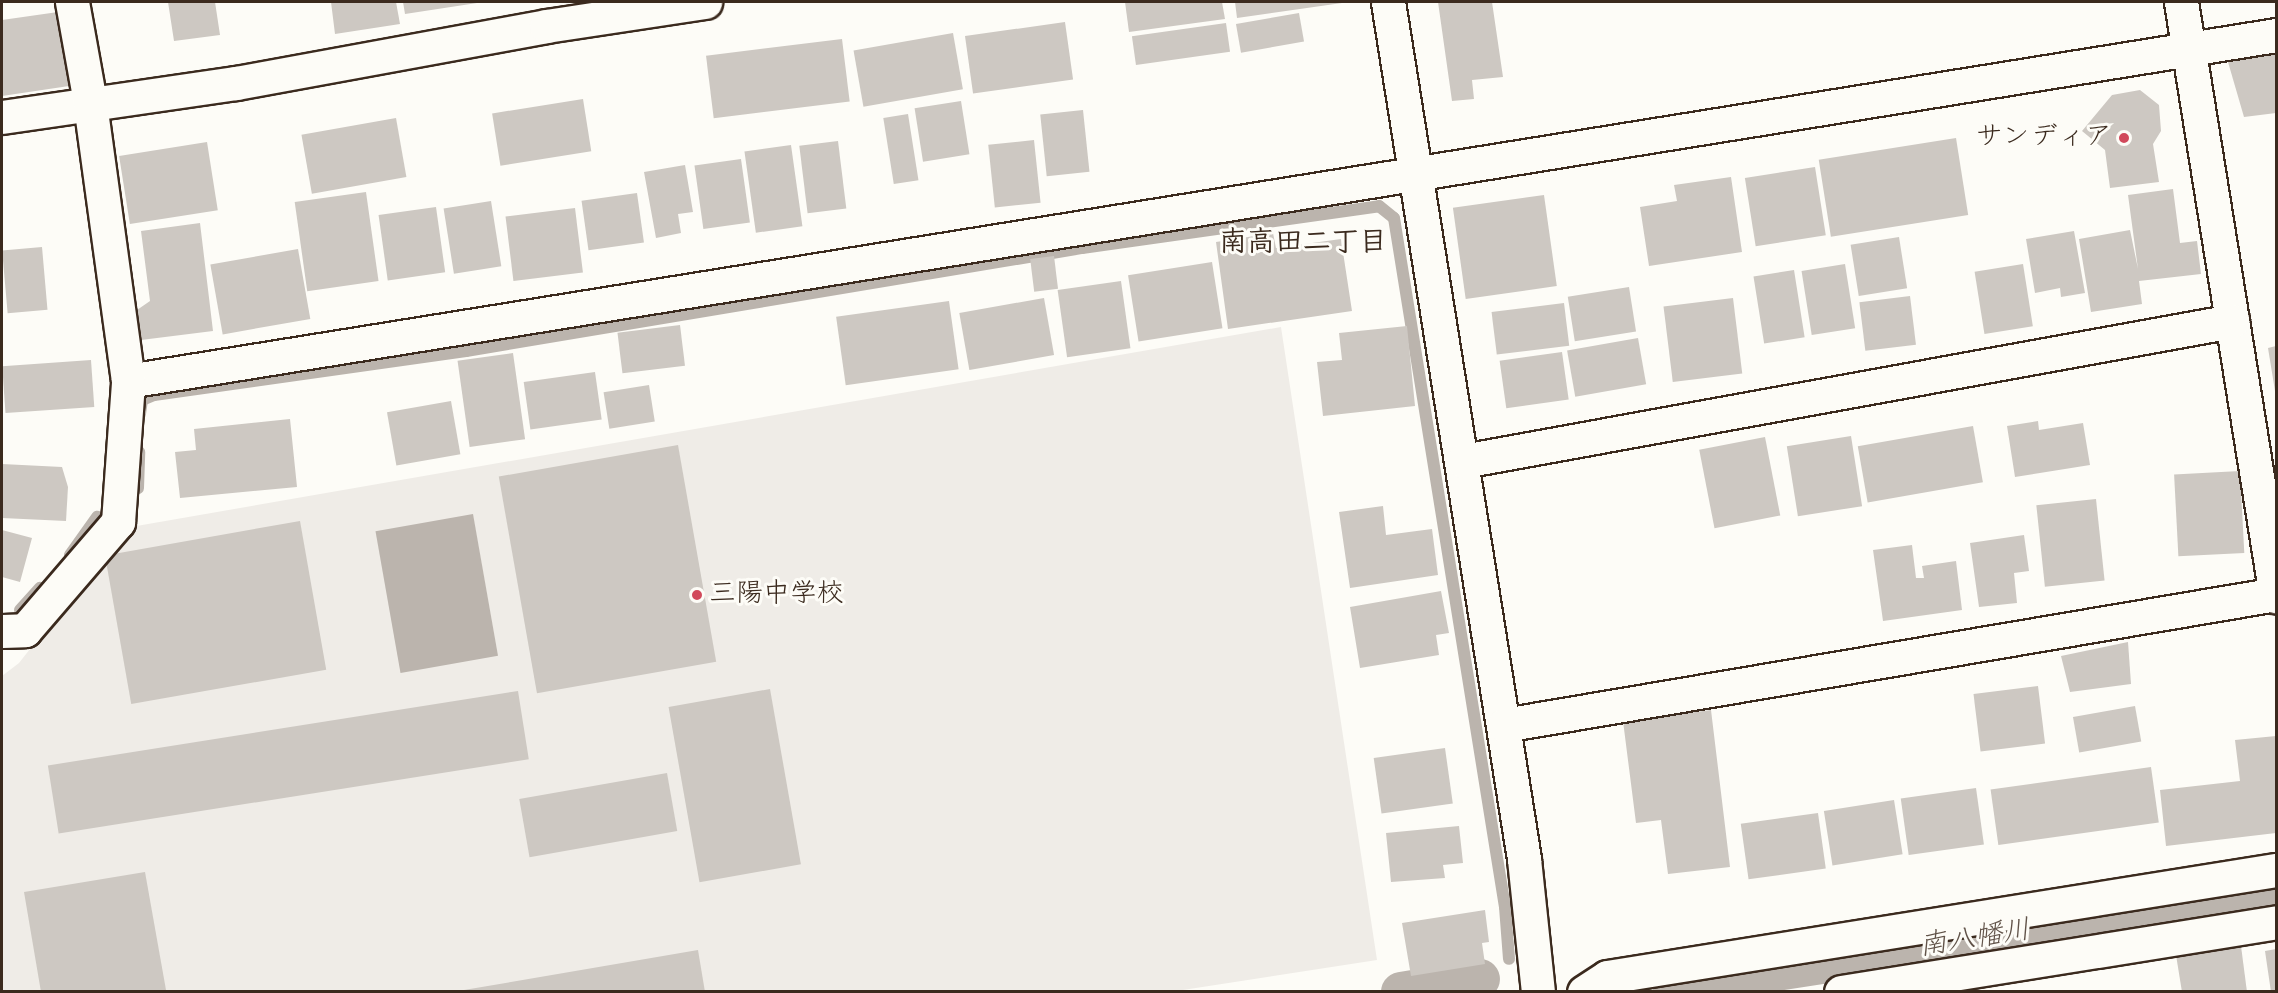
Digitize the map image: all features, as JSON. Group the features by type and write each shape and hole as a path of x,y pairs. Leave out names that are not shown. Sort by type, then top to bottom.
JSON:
{"street":[{"path":"2,631 25,630 118,522 128,381 90,102 72,2"},
{"path":"2,117 90,102 236,83 544,14 705,2"},
{"path":"1388,2 1504,725 1524,859 1538,992"},
{"path":"1504,725 2276,595 2181,2"},
{"path":"128,381 2277,35"},
{"path":"1463,461 2232,321"},
{"path":"1584,992 1607,977 2277,870"},
{"path":"1841,992 2277,922"}],"shaded area":[{"name":"三陽中学校","path":"1281,327 1377,960 1170,992 2,992 2,676 19,663 125,528"},
{"path":"473,514 498,656 401,673 376,531"}],"building":[{"path":"168,2 215,2 220,35 174,41"},
{"path":"331,2 396,2 400,24 335,34"},
{"path":"403,2 477,2 477,3 405,14"},
{"path":"1125,2 1222,2 1225,19 1129,32"},
{"path":"1235,2 1342,2 1342,3 1237,18"},
{"path":"1438,2 1492,2 1503,77 1472,80 1474,99 1452,101"},
{"path":"58,12 69,86 2,96 2,20"},
{"path":"1299,13 1304,42 1241,53 1236,24"},
{"path":"1065,22 1073,79 973,93 965,36"},
{"path":"1226,23 1230,52 1136,65 1132,36"},
{"path":"953,33 963,89 863,107 854,51"},
{"path":"842,39 850,102 714,118 706,56"},
{"path":"2276,54 2276,113 2244,117 2228,62"},
{"name":"サンディア","path":"2140,90 2159,105 2161,131 2153,144 2159,182 2110,188 2105,150 2082,131 2112,95"},
{"path":"583,99 591,151 500,166 492,113"},
{"path":"961,101 969,154 923,162 915,108"},
{"path":"1083,110 1089,172 1047,176 1040,114"},
{"path":"908,114 918,180 894,184 883,118"},
{"path":"396,118 406,177 312,194 301,135"},
{"path":"1956,138 1968,215 1831,237 1819,160"},
{"path":"1034,140 1041,203 995,207 988,145"},
{"path":"838,141 846,208 808,213 799,146"},
{"path":"207,142 218,210 130,224 119,156"},
{"path":"791,145 802,226 756,233 744,152"},
{"path":"741,159 750,222 703,229 694,166"},
{"path":"685,165 693,212 678,214 681,233 656,238 644,172"},
{"path":"1815,167 1826,235 1756,246 1745,178"},
{"path":"1731,177 1742,252 1649,266 1640,207 1677,201 1674,185"},
{"path":"2173,189 2180,243 2197,241 2201,274 2139,281 2142,304 2091,312 2079,239 2130,230 2138,269 2128,195"},
{"path":"366,192 379,281 307,291 295,202"},
{"path":"637,193 644,243 589,250 582,201"},
{"path":"1544,195 1557,286 1466,299 1453,208"},
{"path":"491,201 501,266 454,274 444,209"},
{"path":"436,207 445,272 388,280 379,215"},
{"path":"575,208 583,273 513,281 506,217"},
{"path":"200,223 213,331 141,340 137,310 150,301 141,231"},
{"path":"2074,231 2085,293 2061,297 2060,288 2035,293 2026,239"},
{"path":"1273,233 1276,248 1341,239 1352,311 1228,329 1216,242"},
{"path":"1899,237 1907,288 1859,296 1851,245"},
{"path":"42,247 47,310 8,313 2,250"},
{"path":"298,249 310,319 223,334 210,264"},
{"path":"1054,256 1058,289 1034,292 1030,259"},
{"path":"1212,262 1222,328 1139,341 1128,275"},
{"path":"1845,264 1855,328 1812,335 1802,271"},
{"path":"2023,264 2033,326 1984,334 1975,272"},
{"path":"1794,270 1805,337 1764,344 1754,276"},
{"path":"1121,281 1130,348 1067,357 1058,290"},
{"path":"1629,287 1636,331 1575,341 1568,297"},
{"path":"1910,296 1916,345 1865,351 1859,302"},
{"path":"1044,298 1054,355 969,370 959,313"},
{"path":"1733,298 1742,373 1673,382 1664,307"},
{"path":"949,301 959,369 846,385 836,317"},
{"path":"1564,303 1569,346 1497,355 1492,312"},
{"path":"680,325 685,366 622,373 617,333"},
{"path":"1407,326 1415,406 1323,416 1317,362 1342,360 1339,333"},
{"path":"1638,338 1646,384 1575,397 1567,351"},
{"path":"2276,346 2276,391 2275,391 2268,348"},
{"path":"1562,352 1569,400 1506,408 1500,361"},
{"path":"513,353 525,439 470,447 458,361"},
{"path":"91,360 94,407 5,413 2,366"},
{"path":"595,372 602,420 530,430 524,382"},
{"path":"649,385 655,422 609,429 604,392"},
{"path":"451,401 460,454 396,465 387,412"},
{"path":"290,419 297,487 180,498 175,452 196,450 194,429"},
{"path":"2038,421 2039,430 2083,423 2090,465 2015,477 2007,426"},
{"path":"1973,426 1983,482 1868,502 1858,446"},
{"path":"1851,436 1862,506 1798,516 1787,446"},
{"path":"1765,437 1780,516 1714,528 1699,450"},
{"path":"678,445 716,662 537,693 499,477"},
{"path":"2,464 62,467 68,487 66,521 2,518"},
{"path":"2240,471 2244,553 2178,556 2174,474"},
{"path":"2096,499 2105,581 2045,587 2036,505"},
{"path":"1383,506 1386,535 1432,529 1438,575 1350,588 1339,512"},
{"path":"300,521 326,670 131,704 105,555"},
{"path":"2,530 32,538 20,582 2,577"},
{"path":"2024,535 2029,571 2014,573 2017,603 1979,607 1970,543"},
{"path":"1912,545 1916,578 1924,578 1922,566 1956,561 1962,610 1883,621 1873,550"},
{"path":"1441,591 1449,633 1436,635 1439,655 1360,668 1350,607"},
{"path":"2128,642 2131,684 2070,692 2061,656"},
{"path":"2038,686 2045,744 1981,751 1973,694"},
{"path":"770,689 801,864 699,882 669,707"},
{"path":"518,691 529,759 59,834 48,765"},
{"path":"2135,706 2141,741 2079,752 2073,717"},
{"path":"1711,710 1730,867 1668,874 1661,820 1636,823 1623,721"},
{"path":"2276,736 2276,833 2166,846 2160,790 2240,781 2235,740"},
{"path":"1445,748 1453,803 1381,813 1374,758"},
{"path":"2151,767 2159,822 1998,845 1991,790"},
{"path":"667,773 677,831 530,857 519,799"},
{"path":"1976,788 1984,844 1909,855 1901,799"},
{"path":"1894,800 1903,854 1832,865 1824,811"},
{"path":"1818,813 1826,868 1749,879 1741,824"},
{"path":"1459,826 1463,863 1443,865 1445,878 1391,882 1386,833"},
{"path":"145,872 166,990 41,992 24,892"},
{"path":"1485,910 1489,942 1482,943 1485,964 1411,976 1402,923"},
{"path":"2241,946 2247,992 2182,992 2176,955"},
{"path":"2276,949 2276,992 2271,992 2265,951"},
{"path":"698,950 705,992 464,992 464,990"}],"waterway":[{"path":"140,414 142,400 154,395 466,351 1082,248 1379,206 1394,218 1505,907 1509,959"},
{"path":"138,488 139,452"},
{"path":"70,555 97,517"},
{"path":"20,610 40,588"},
{"name":"南八幡川","path":"1673,987 2276,894"},
{"name":"南八幡川","path":"1401,992 1480,979"}],"place":[{"name":"サンディア","path":"2124,138"},
{"name":"三陽中学校","path":"697,595"}],"district":[{"name":"南高田二丁目","path":"1303,244"}]}
